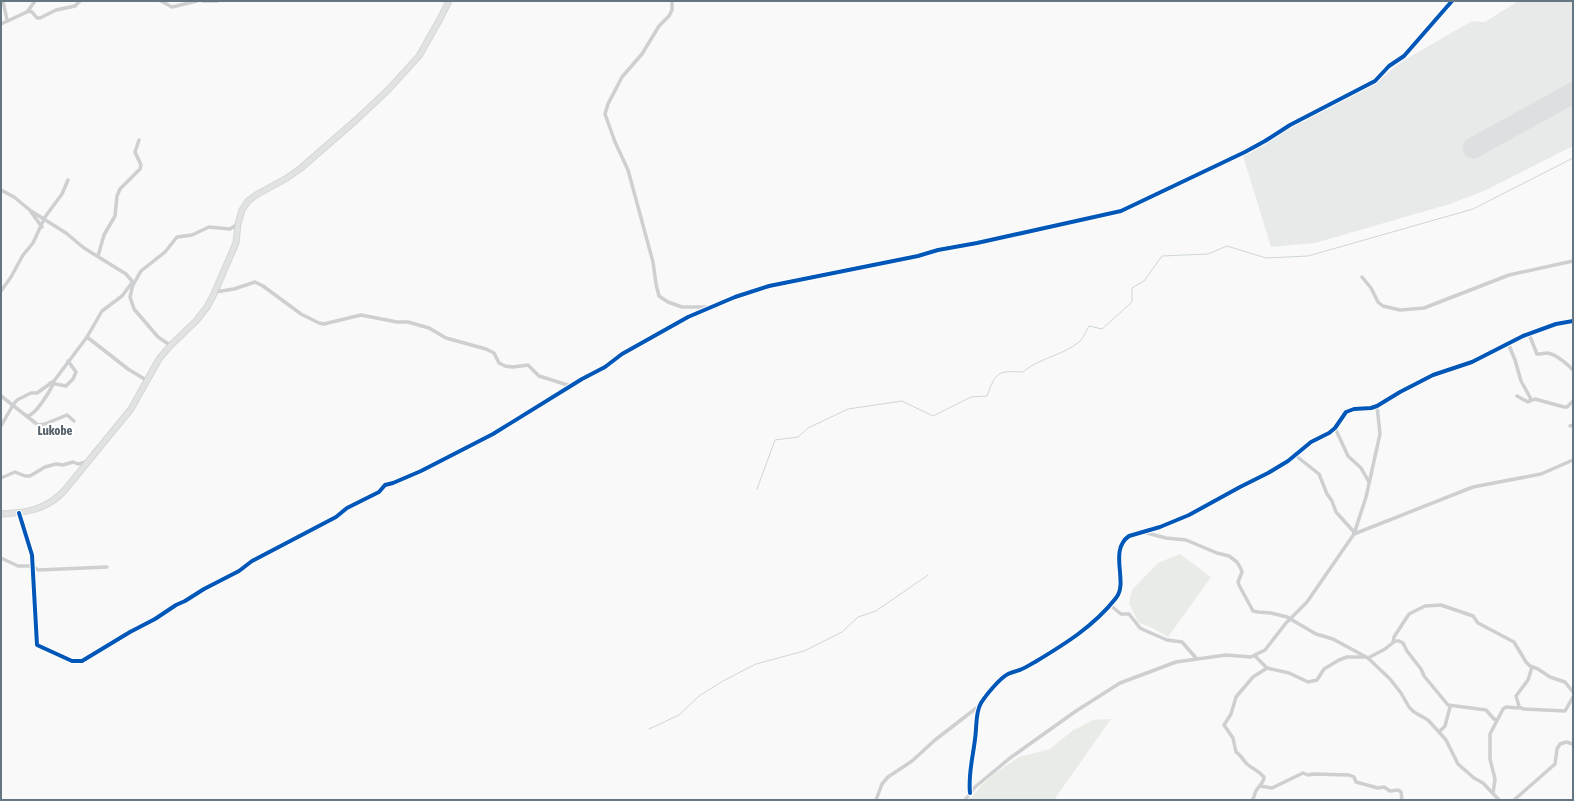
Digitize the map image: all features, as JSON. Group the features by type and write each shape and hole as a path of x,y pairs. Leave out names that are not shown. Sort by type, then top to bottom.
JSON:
{"street":[{"path":"3,1 7,20"},
{"path":"1,24 27,12 35,1"},
{"path":"27,12 31,12 36,17 40,18 56,10 75,6 80,1"},
{"path":"161,1 172,7 197,1"},
{"path":"204,1 217,1"},
{"path":"1,514 35,510 60,495 131,409 156,362 170,345 196,321 207,307 236,243 238,224 242,210 250,198 283,180 301,168 355,121 406,72 423,49 449,1"},
{"path":"672,1 672,10 669,16 657,28 642,54 622,77 608,104 605,114 615,142 628,170 653,262 659,296 668,302 682,307 710,307"},
{"path":"19,513 32,552 37,645 72,661 82,661 252,561 336,517 347,508 380,490 385,484 393,483 421,471 482,440 592,373 605,367 622,354 676,323 710,307 751,291 776,284 918,256 938,250 977,243 1121,211 1252,148 1290,125 1375,81 1389,66 1404,56 1452,1"},
{"path":"98,256 104,235 115,216 117,196 120,189 140,169 141,165 135,152 139,140"},
{"path":"1,290 11,277 23,254 32,244 42,227 44,220 62,194 68,180"},
{"path":"1,190 14,197 31,211 66,233 84,248 126,274 132,283 130,297 134,309 158,337 170,345"},
{"path":"31,211 42,227"},
{"path":"27,416 32,415 48,394 52,384 87,337 102,311 122,296 141,271 165,252 177,237 192,235 209,227 230,229 238,224"},
{"path":"1362,277 1371,288 1378,302 1383,306 1400,310 1424,308 1509,275 1573,261"},
{"path":"215,292 234,289 255,282 263,286 301,314 319,323 324,324 361,315 397,322 411,323 429,328 446,338 486,349 494,353 499,363 505,366 513,367 528,365 539,376 571,386"},
{"path":"876,800 882,784 888,777 912,761 935,740 980,705 1004,677 1022,670 1072,640 1092,624 1110,605 1120,591 1118,566 1121,546 1124,539 1128,536 1160,527 1189,515 1240,487 1256,480 1288,461 1311,442 1329,433 1335,428 1346,412 1354,409 1371,408 1377,406 1432,375 1472,362 1529,334 1556,324 1573,321"},
{"path":"1529,334 1537,354 1548,353 1573,370"},
{"path":"87,337 128,369 146,380"},
{"path":"1508,343 1521,381 1531,397 1530,401"},
{"path":"1,426 13,405 18,400 31,393 37,393 52,384 67,386 75,376 76,372 68,361"},
{"path":"1,396 39,425 66,415 74,421"},
{"path":"1517,396 1526,401 1535,399 1564,408 1573,401"},
{"path":"965,800 970,793 1010,758 1109,689 1131,678 1176,662 1226,655 1255,656 1265,650 1290,619 1307,602 1354,533 1369,483 1380,434 1377,406"},
{"path":"1335,428 1348,456 1362,468 1369,483"},
{"path":"1296,455 1319,474 1336,512 1354,533"},
{"path":"1354,533 1473,487 1541,474 1573,460"},
{"path":"1,478 13,473 30,476 45,467 56,464 63,465 73,462 78,464 87,462"},
{"path":"1143,532 1166,538 1186,540 1205,549 1229,556 1234,559 1241,569 1241,575 1238,582 1251,609 1258,612 1278,614 1316,634 1333,639 1367,657 1390,679 1401,693 1409,707 1428,720 1446,740 1458,764 1474,778 1483,783 1499,800"},
{"path":"1,558 18,566 33,566 36,570 46,571 107,567"},
{"path":"1110,605 1120,613 1129,614 1140,628 1166,640 1182,642 1196,658"},
{"path":"1393,642 1394,637 1409,614 1425,606 1441,605 1473,616 1478,623 1514,642 1526,662 1550,677 1565,682 1573,692"},
{"path":"1255,656 1267,668 1289,673 1308,682 1317,680 1324,669 1343,658 1367,657 1385,649 1393,642 1399,641 1404,644 1424,676 1450,707 1486,710 1494,719 1498,720"},
{"path":"1518,707 1519,705 1516,696 1528,680 1532,667"},
{"path":"1252,800 1255,797 1255,792 1264,782 1264,776 1259,771 1248,765 1241,755 1236,752 1233,738 1224,725 1231,714 1236,697 1252,677 1267,668"},
{"path":"1493,793 1495,778 1490,762 1490,741 1492,730 1501,712 1506,707 1565,711 1573,696"},
{"path":"970,793 969,772 975,739 977,715 980,705"},
{"path":"1439,732 1445,726 1450,707"},
{"path":"1514,800 1555,764 1557,749 1560,744 1566,742 1573,744"},
{"path":"1260,786 1272,788 1303,773 1308,775 1349,775 1354,777 1356,782 1362,785 1370,785 1378,788 1384,787 1390,791 1398,790 1402,800"}],"shaded area":[{"path":"1518,1 1573,1 1573,146 1486,190 1450,204 1315,243 1271,247 1243,156 1292,127 1376,82 1403,61 1472,21 1485,22"},
{"path":"1180,554 1211,577 1168,637 1138,622 1129,603 1132,590 1158,563"},
{"path":"1111,719 1054,800 969,800 995,773 1019,757 1050,749 1072,731 1093,720"}],"waterway":[{"path":"757,489 775,440 798,437 808,428 848,409 902,401 933,416 971,397 987,396 993,382 999,374 1008,372 1023,372 1036,363 1065,351 1080,341 1089,326 1102,329 1132,302 1132,288 1144,281 1162,256 1208,254 1227,246 1266,258 1308,256 1473,209 1573,158"},
{"path":"649,729 679,715 699,696 723,681 756,664 804,651 842,632 858,617 876,611 928,575"}],"runway":[{"path":"1473,148 1573,93"}],"cycle path":[{"path":"19,513 32,555 37,645 72,661 82,661 155,619 176,605 239,571 252,561 336,517 347,508 379,492 385,485 421,471 493,434 582,379 605,367 622,354 688,317 735,297 769,286 918,256 938,250 977,243 1121,211 1245,152 1290,125 1375,81 1389,66 1404,56 1452,1"},
{"path":"970,793 970,772 976,734 977,716 981,703 1001,679 1010,673 1020,670 1068,641 1089,626 1116,598 1121,584 1119,558 1120,550 1123,542 1129,536 1160,527 1189,515 1268,473 1288,461 1311,442 1329,433 1335,428 1346,412 1354,409 1371,408 1377,406 1433,375 1472,362 1523,336 1556,324 1573,321"}],"district":[{"name":"Lukobe","path":"55,430"}]}
